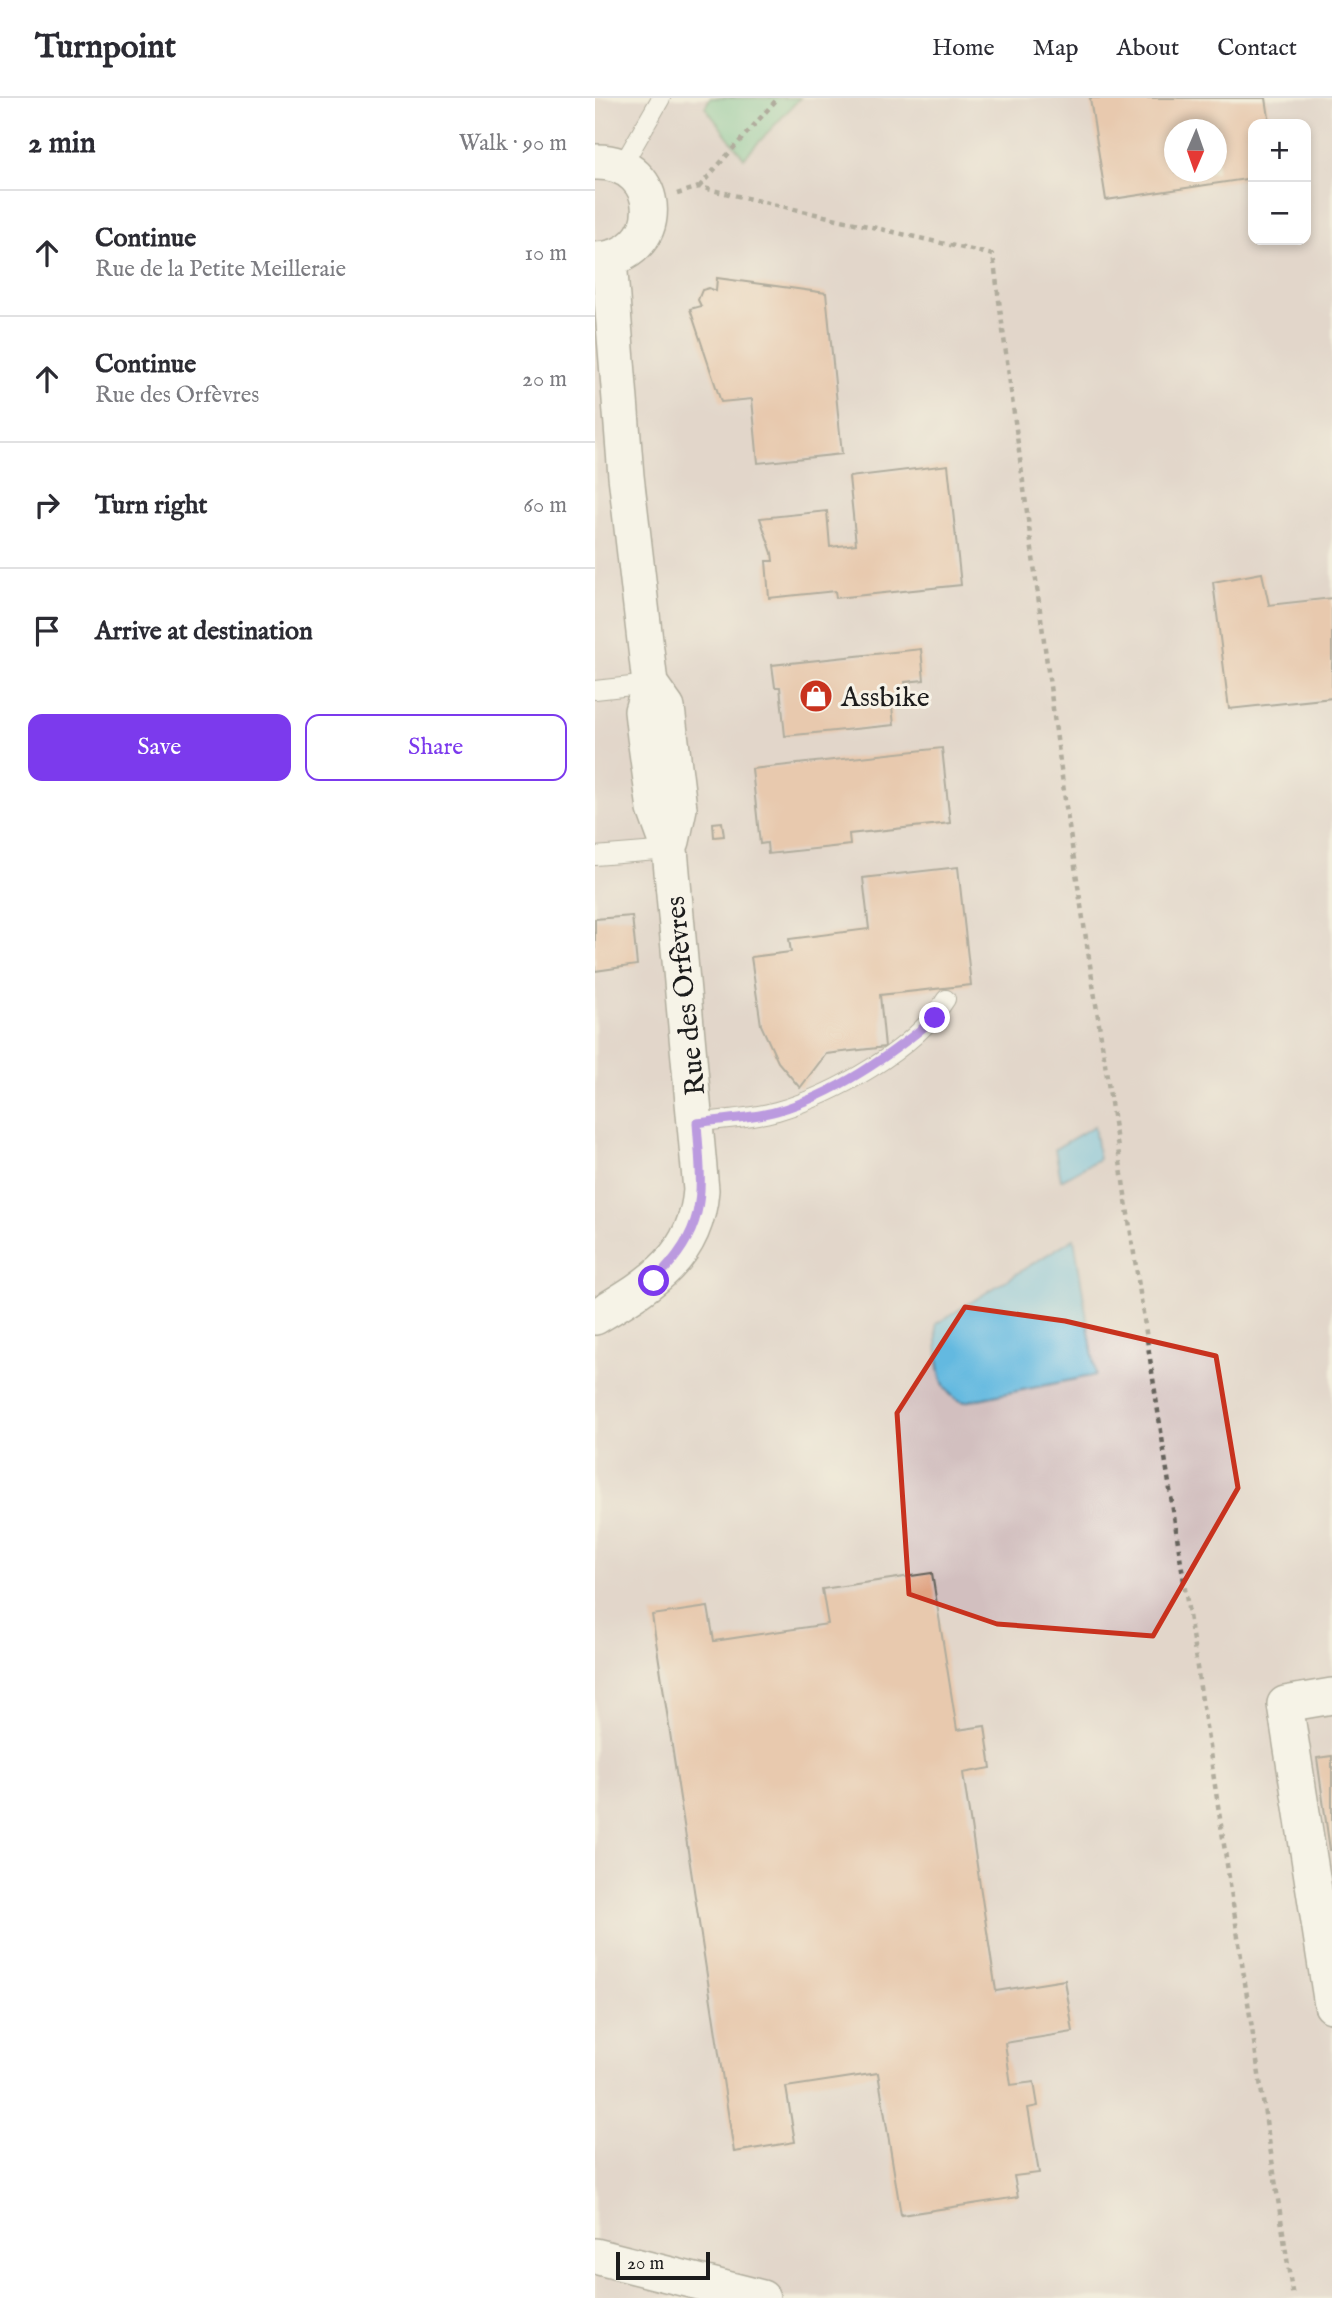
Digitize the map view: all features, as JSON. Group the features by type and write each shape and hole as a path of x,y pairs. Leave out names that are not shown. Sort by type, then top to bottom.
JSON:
{"street":[{"path":"602,260 630,250 645,233 650,217 644,187 609,164"},
{"name":"Rue des Orfèvres","path":"595,1317 654,1281 673,1262 695,1224 700,1210 701,1190 697,1123 670,850 679,808 667,708 650,684 602,260"},
{"path":"1332,1696 1285,1704 1332,2004"},
{"path":"595,2256 687,2289 762,2298"}],"lane":[{"path":"609,164 661,98"},
{"path":"595,690 650,684"},
{"path":"595,856 670,850"},
{"path":"697,1123 776,1111 814,1097 888,1057 935,1018 946,999"}],"path":[{"path":"699,187 778,98"},
{"path":"649,202 699,187 993,255 1066,807 1293,2298"}],"highlighted area":[{"path":"965,1307 1065,1321 1216,1356 1238,1488 1153,1636 997,1624 909,1594 897,1413"}],"shaded area":[{"path":"595,98 710,98 705,107 744,158 800,98 1332,98 1332,2298 595,2298"}],"green space":[{"path":"710,98 800,98 744,158 705,107"}],"water":[{"path":"1094,1126 1099,1159 1061,1180 1055,1149"},
{"path":"1074,1238 1096,1375 964,1402 954,1397 942,1381 939,1370 936,1324"}],"building":[{"path":"1090,98 1266,98 1269,119 1248,119 1248,179 1227,182 1227,119 1164,119 1164,182 1226,182 1106,200"},
{"path":"717,278 826,293 842,454 758,463 752,399 721,402 690,309 701,306 698,300 702,290 709,288 716,291"},
{"path":"948,465 961,585 836,598 835,591 769,598 766,561 773,561 760,518 827,511 830,547 856,544 849,477"},
{"path":"1262,573 1269,605 1332,598 1332,698 1229,709 1213,582"},
{"path":"921,649 924,680 905,682 907,695 891,697 894,725 785,736 780,687 775,687 772,665"},
{"path":"942,748 950,823 849,834 850,845 768,854 767,843 760,844 752,769"},
{"path":"722,822 724,836 714,837 713,823"},
{"path":"958,867 971,985 880,995 885,1047 826,1054 800,1088 778,1062 761,1025 751,957 791,952 789,939 869,929 863,878"},
{"path":"632,916 637,965 595,971 595,919"},
{"path":"932,1573 957,1730 985,1726 991,1768 963,1773 996,1991 1065,1980 1073,2032 1005,2043 1011,2085 1034,2082 1038,2106 1028,2108 1039,2173 1014,2176 1018,2197 901,2215 878,2073 786,2087 795,2142 734,2152 652,1615 708,1607 714,1641 828,1624 822,1589"},
{"path":"1332,1756 1332,1850 1330,1850 1317,1758"}],"place":[{"name":"Assbike","path":"816,696"}],"route":[{"path":"654,1281 673,1262 685,1244 700,1210 697,1123 776,1111 814,1097 888,1057 935,1018"}]}
